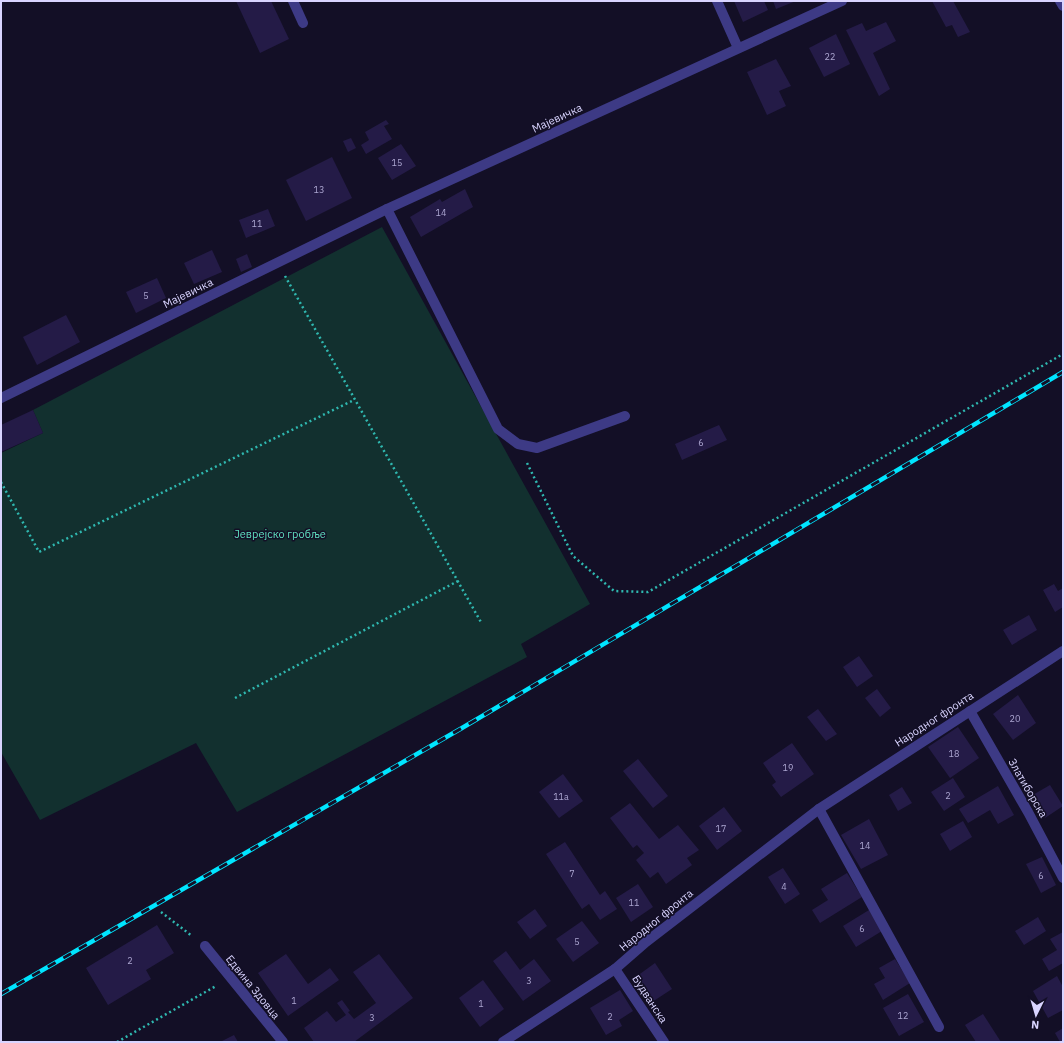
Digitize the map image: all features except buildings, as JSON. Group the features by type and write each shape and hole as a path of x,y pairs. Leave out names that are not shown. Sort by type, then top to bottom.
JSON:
{"street":[{"path":"293,1 304,24"},
{"path":"717,1 738,48"},
{"name":"Мајевичка","path":"2,396 386,209 842,1"},
{"path":"1060,1 1063,6"},
{"path":"386,209 498,429 518,444 537,448 625,416"},
{"name":"Народног фронта","path":"503,1042 615,969 646,942 819,810 1063,650"},
{"name":"Златиборска","path":"970,711 1028,812 1063,878"},
{"path":"819,810 939,1027"},
{"name":"Едвина Здовца","path":"206,946 283,1042"},
{"name":"Будванска","path":"615,969 664,1042"}],"path":[{"path":"277,262 482,624"},
{"path":"518,444 573,556 614,591 648,592 1063,354"},
{"path":"1,482 39,552 354,400"},
{"path":"235,698 458,581"},
{"path":"161,912 206,946"},
{"path":"117,1042 231,978"}],"green space":[{"name":"Јеврејско гробље","path":"382,227 590,604 521,644 527,657 237,812 196,743 40,820 1,752 1,453 43,433 33,410"}],"railway":[{"path":"1,994 462,728 1063,372"}]}
